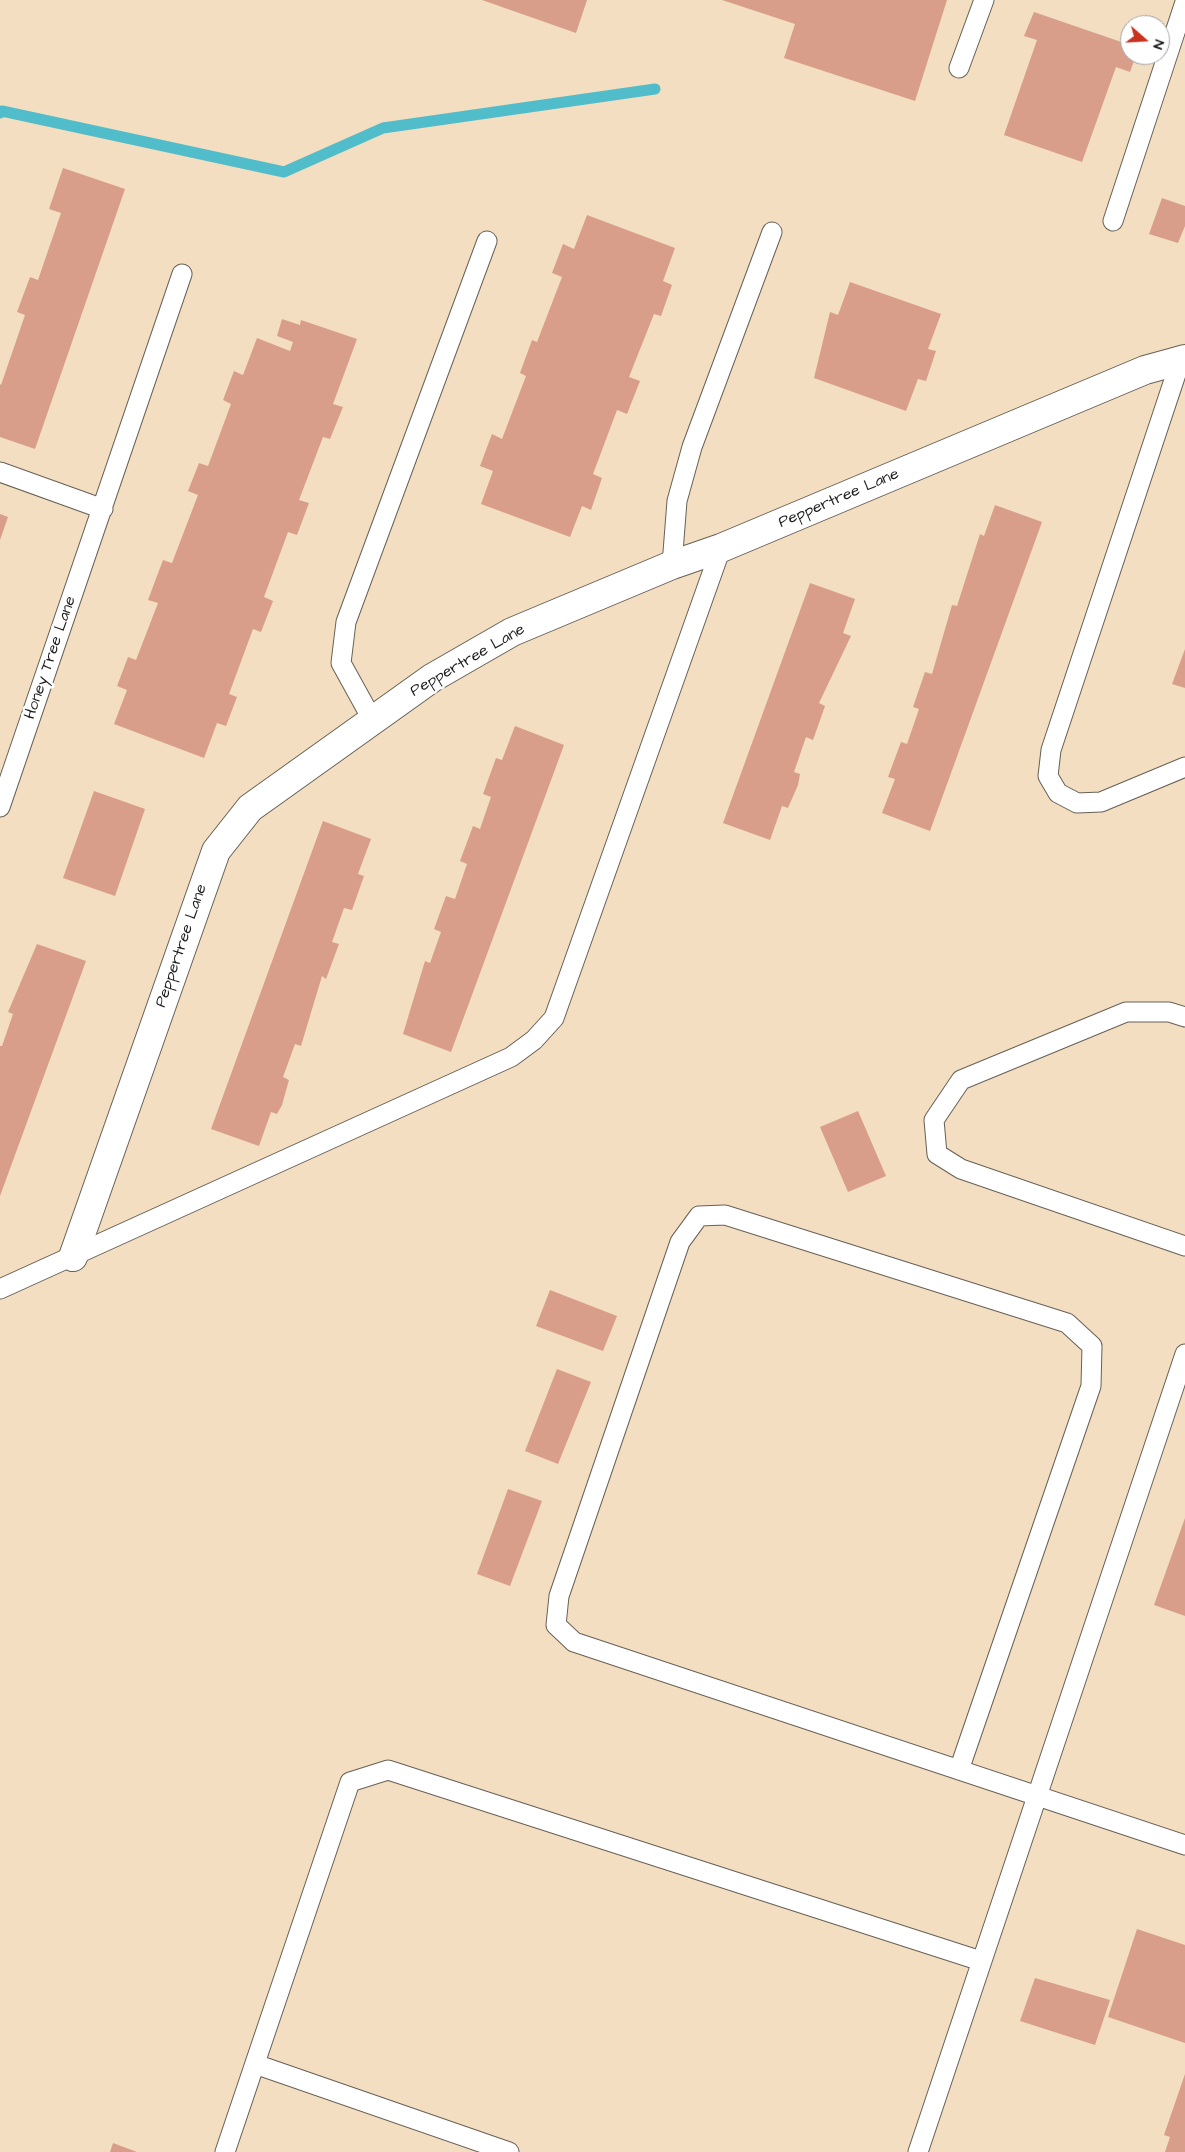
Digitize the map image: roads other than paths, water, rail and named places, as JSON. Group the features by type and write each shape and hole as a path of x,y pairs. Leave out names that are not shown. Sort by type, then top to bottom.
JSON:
{"street":[{"name":"Peppertree Lane","path":"73,1257 216,851 250,808 432,678 512,632 672,565 721,548 1145,370 1183,359"}],"lane":[{"path":"959,68 984,0"},
{"path":"1113,221 1185,1"},
{"path":"672,565 677,501 692,448 772,232"},
{"path":"373,721 341,662 346,622 487,240"},
{"name":"Honey Tree Lane","path":"0,807 182,274"},
{"path":"1183,359 1051,750 1048,776 1058,793 1076,803 1100,802 1185,767"},
{"path":"0,472 102,510"},
{"path":"0,1289 511,1057 534,1040 554,1018 721,548"},
{"path":"1185,1017 1169,1012 1126,1012 961,1080 934,1120 937,1154 961,1169 1185,1246"},
{"path":"958,1770 1091,1386 1092,1346 1067,1323 725,1215 699,1216 680,1242 560,1596 556,1624 574,1642 958,1770 1036,1796 1185,1845"},
{"path":"918,2152 1185,1354"},
{"path":"225,2152 350,1782 388,1770 981,1961"},
{"path":"255,2064 509,2152"}],"waterway":[{"path":"0,113 2,111 284,172 383,128 655,89"}]}
